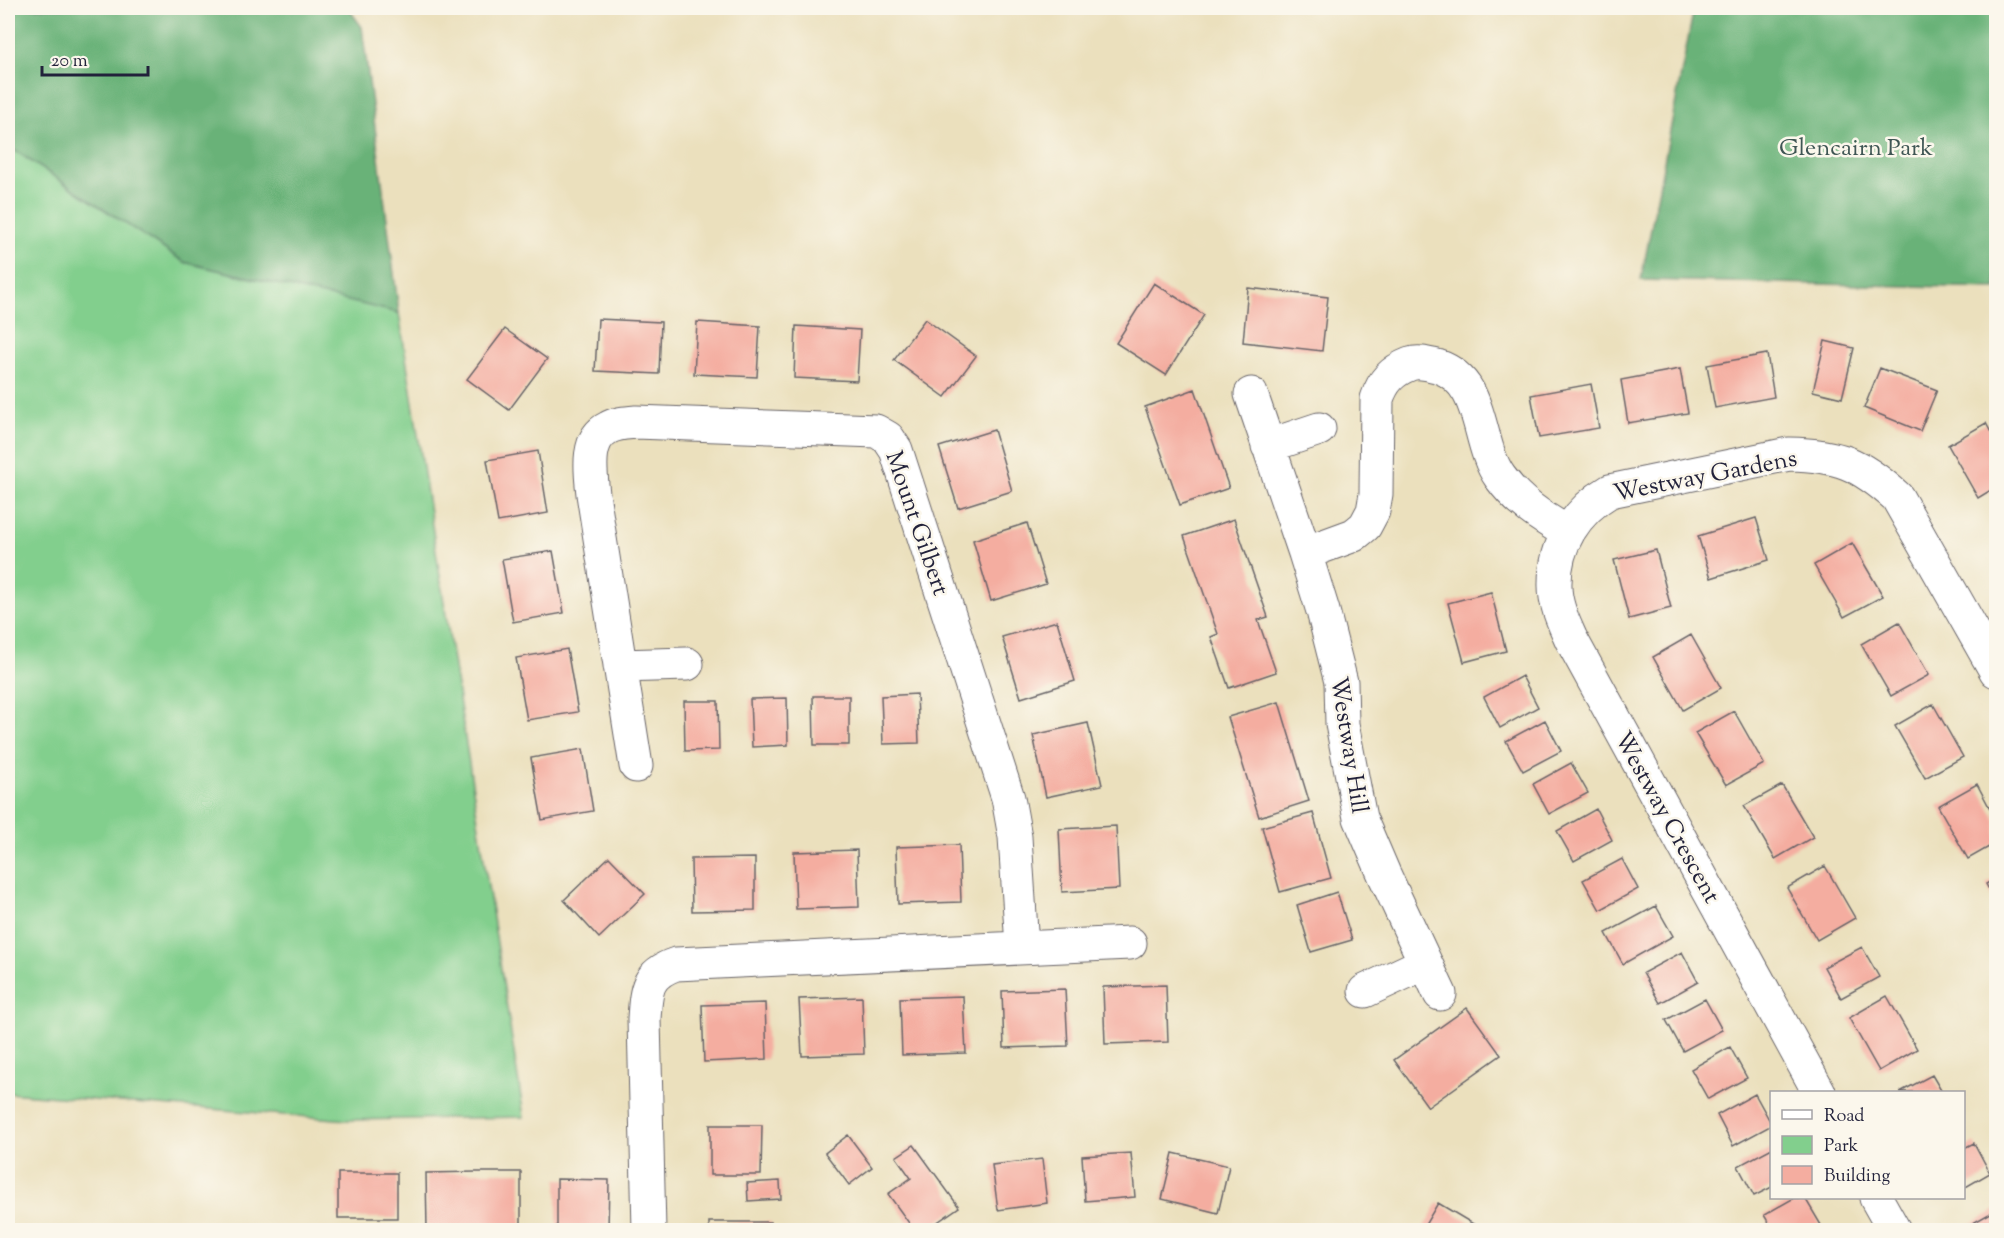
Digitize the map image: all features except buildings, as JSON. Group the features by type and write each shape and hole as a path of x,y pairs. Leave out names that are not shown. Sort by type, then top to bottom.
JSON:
{"street":[{"path":"1305,553 1354,535 1365,525 1373,511 1376,494 1377,399 1390,375 1415,362 1443,368 1456,376 1474,403 1490,460 1499,476 1535,513 1567,532"},
{"name":"Westway Hill","path":"1251,394 1323,611 1341,682 1342,724 1360,818 1383,874 1440,994"},
{"name":"Mount Gilbert","path":"636,766 593,494 590,468 592,451 598,437 606,428 636,422 876,431 888,438 896,450 1008,798 1015,837 1022,947"},
{"path":"1268,446 1319,429"},
{"name":"Westway Gardens","path":"1567,532 1592,501 1610,491 1789,454 1818,455 1844,461 1873,475 1897,496 1996,671"},
{"name":"Westway Crescent","path":"1567,532 1561,549 1555,587 1560,613 1571,639 1818,1091"},
{"path":"620,666 687,664"},
{"path":"649,1230 644,1019 651,982 660,969 676,964 1130,943"},
{"path":"1365,991 1425,963"},
{"path":"1877,1199 1894,1230"}],"green space":[{"path":"8,8 348,8 362,27 399,313 184,262 8,146"},
{"name":"Glencairn Park","path":"1694,8 1996,8 1996,288 1641,280"},
{"path":"8,146 184,262 399,313 524,1117 348,1120 8,1093"}]}
